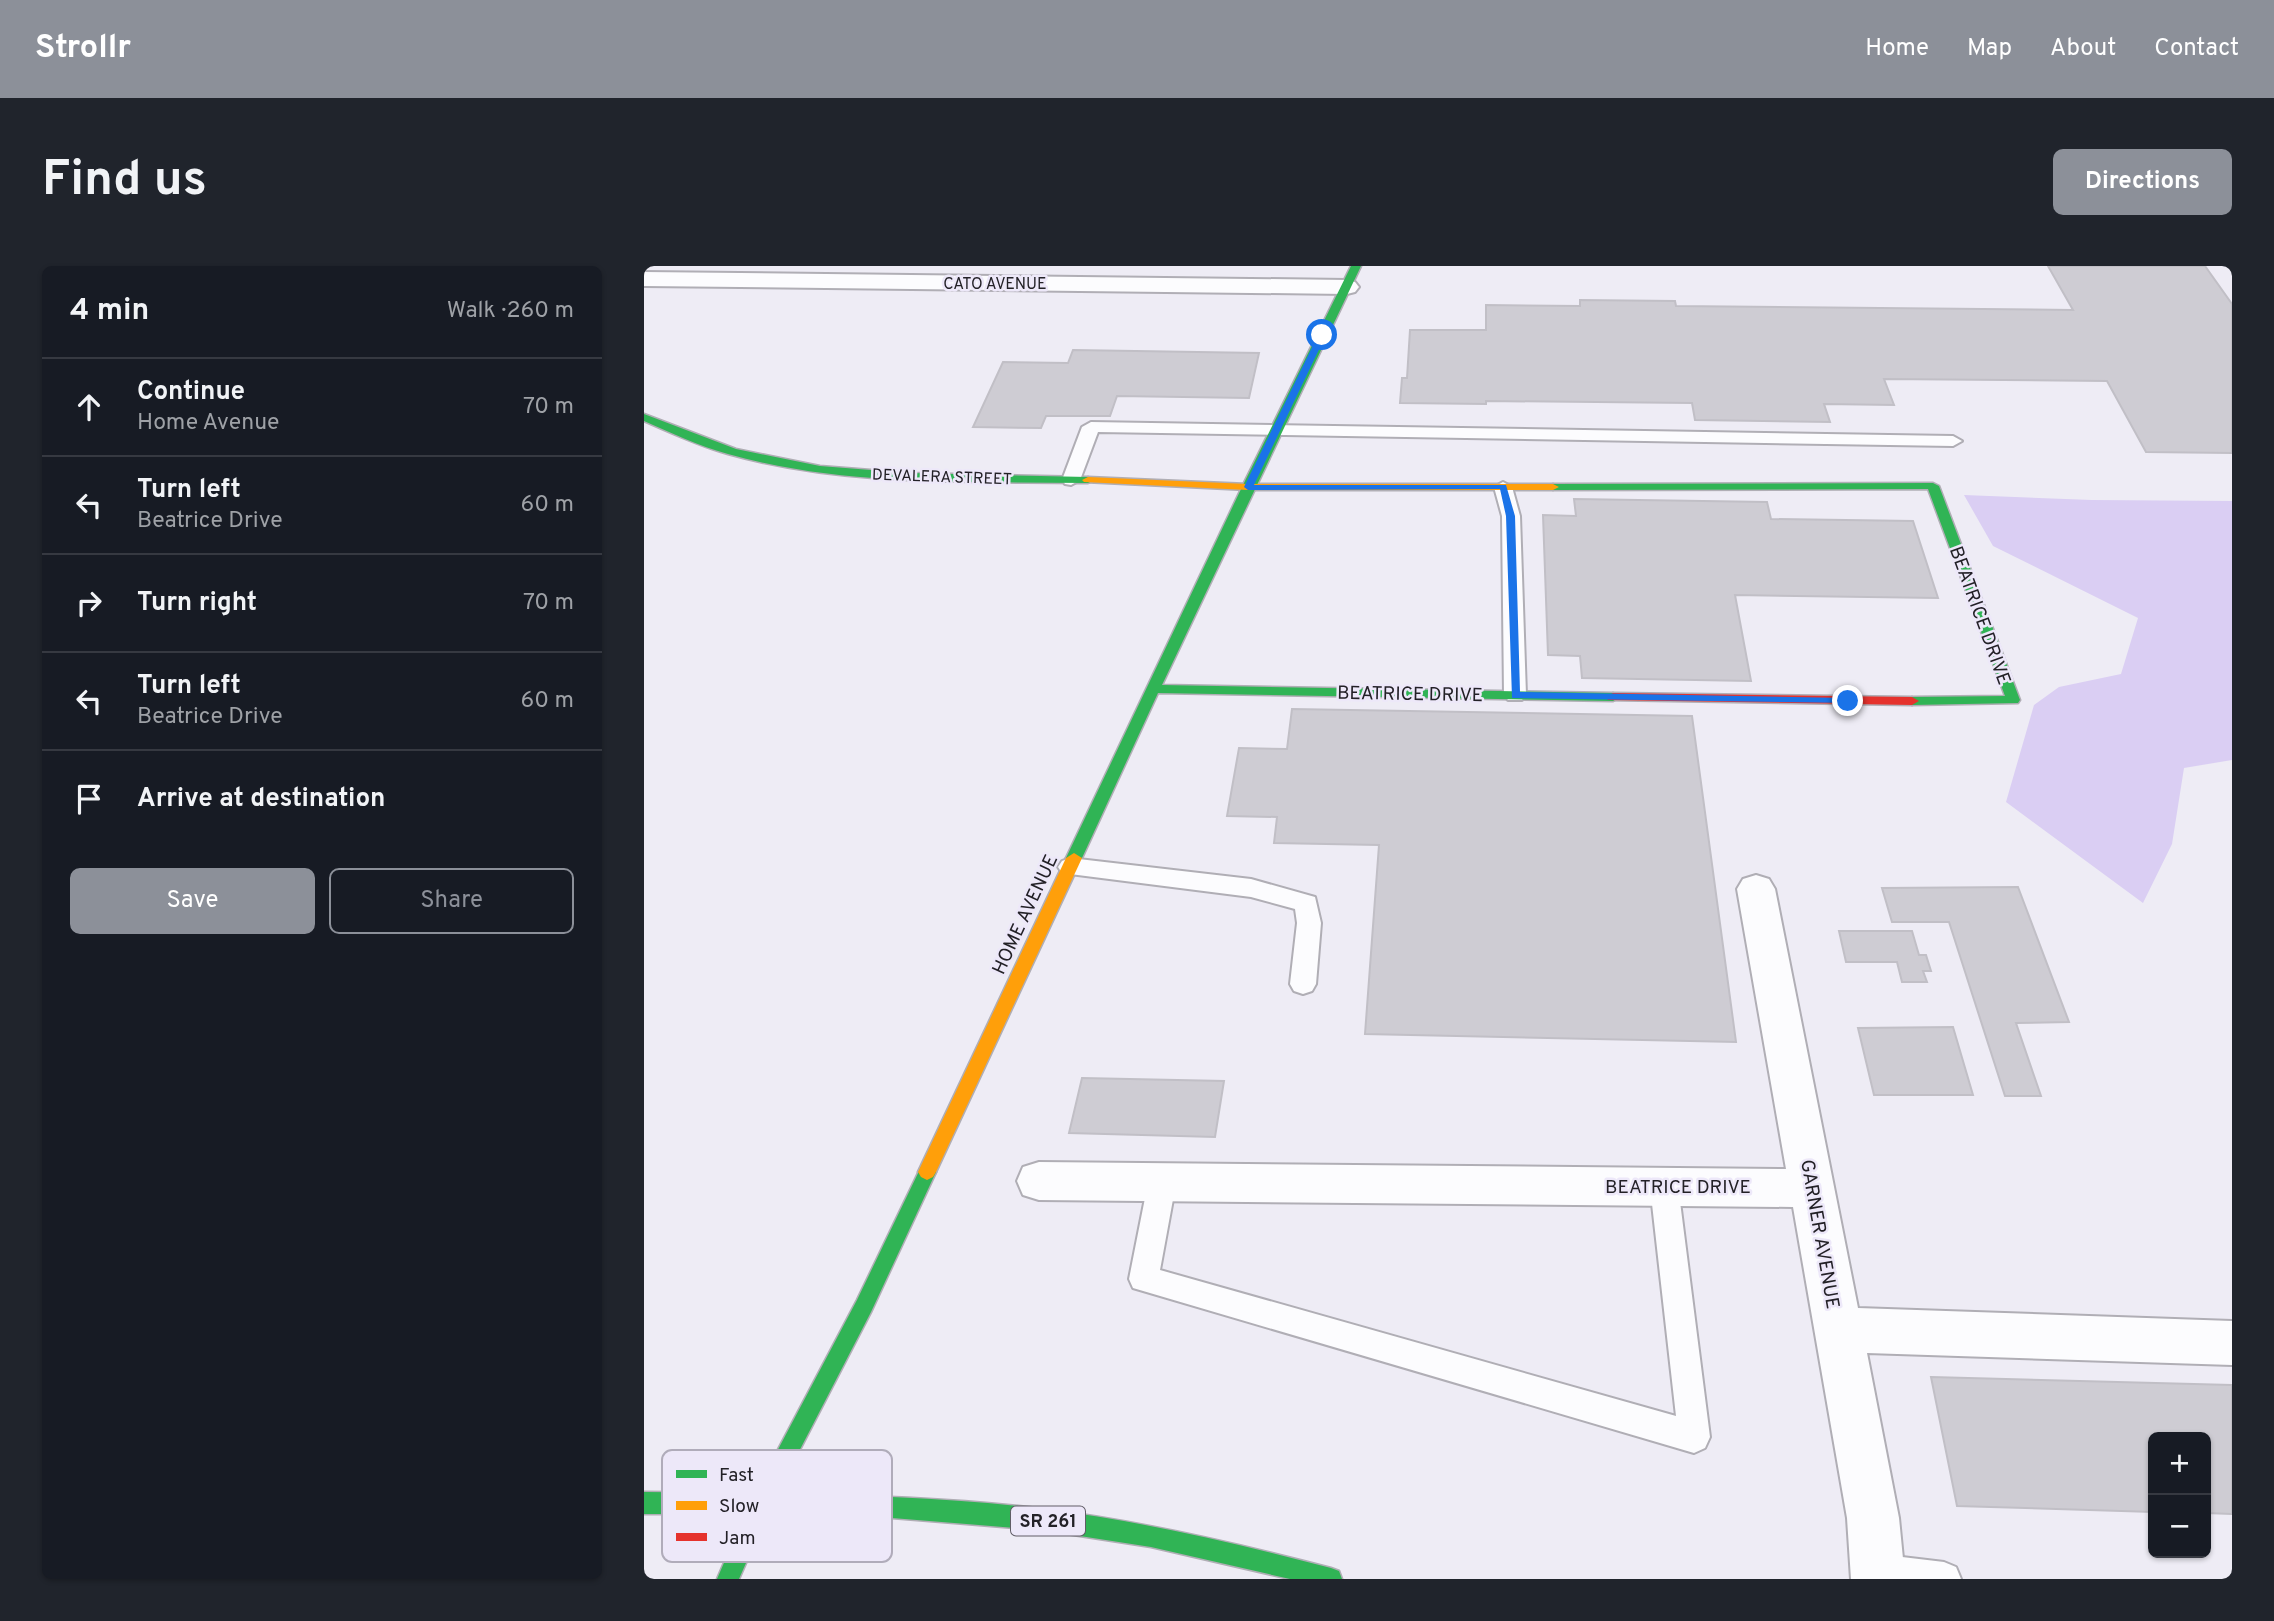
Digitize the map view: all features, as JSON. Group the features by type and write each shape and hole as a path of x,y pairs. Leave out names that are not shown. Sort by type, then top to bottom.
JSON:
{"street":[{"name":"CATO AVENUE","path":"644,279 1351,277"},
{"name":"HOME AVENUE","path":"789,1450 864,1306 1248,487 1351,277"},
{"name":"DEVALERA STREET","path":"644,417 682,435 739,454 801,467 914,477 1248,487"},
{"name":"BEATRICE DRIVE","path":"1155,689 1848,701 2012,700 1933,486 1248,487"},
{"name":"GARNER AVENUE","path":"1756,890 1873,1518 1877,1575"},
{"name":"BEATRICE DRIVE","path":"1039,1181 1813,1188"},
{"path":"1839,1330 2232,1343"},
{"name":"SR 261","path":"644,1503 662,1503"},
{"name":"SR 261","path":"892,1509 970,1512 1098,1527 1227,1551 1331,1579"},
{"name":"HOME AVENUE","path":"728,1579 735,1562"}],"lane":[{"path":"1071,480 1091,427 1953,441"},
{"path":"1503,487 1511,516 1515,695"},
{"path":"1070,867 1251,888 1306,903 1309,923 1303,984"},
{"path":"1162,1183 1144,1279 1694,1437 1664,1186"},
{"path":"1877,1575 1944,1579"}],"shaded area":[{"path":"1964,495 2092,500 2232,501 2232,760 2184,768 2172,844 2143,903 2006,802 2034,705 2059,687 2121,674 2138,618 1993,546"}],"building":[{"path":"2048,266 2205,266 2232,304 2232,453 2146,452 2107,381 1884,379 1894,405 1824,404 1830,422 1695,420 1692,403 1400,403 1402,378 1407,378 1410,330 1486,330 1486,305 1580,306 1580,300 1675,301 1676,306 2073,310"},
{"path":"1073,350 1259,353 1249,398 1117,396 1110,416 1046,416 1041,428 973,427 1003,362 1068,363"},
{"path":"1574,499 1767,502 1771,519 1913,521 1938,598 1735,595 1751,681 1582,678 1580,656 1548,655 1543,515 1576,516"},
{"path":"1292,709 1692,716 1736,1042 1365,1034 1379,845 1274,843 1277,817 1227,816 1239,748 1287,749"},
{"path":"2018,887 2069,1022 2016,1023 2041,1096 2005,1096 1949,922 1892,922 1882,888"},
{"path":"1839,931 1912,931 1919,955 1926,955 1931,971 1923,971 1927,982 1902,982 1897,962 1846,962"},
{"path":"1953,1027 1973,1095 1874,1095 1858,1028"},
{"path":"1082,1078 1224,1081 1215,1137 1069,1133"},
{"path":"1931,1377 2232,1385 2232,1514 2211,1513 2211,1432 2148,1432 2148,1512 1957,1506"}],"traffic: fast":[{"path":"1074,858 1248,487 1356,266"},
{"path":"644,417 733,452 820,469 909,477 1088,480"},
{"path":"1553,487 1933,486 2013,700 1912,701"},
{"path":"1155,689 1613,697"},
{"path":"789,1450 864,1306 927,1172"},
{"path":"644,1503 662,1503"},
{"path":"892,1508 991,1514 1114,1530 1259,1560 1331,1579"},
{"path":"728,1579 735,1562"}],"traffic: slow":[{"path":"1088,480 1248,487 1553,487"},
{"path":"927,1172 1074,858"}],"traffic: jam":[{"path":"1613,697 1912,701"}],"route":[{"path":"1322,335 1248,487 1503,487 1511,516 1515,695 1848,701"}]}
